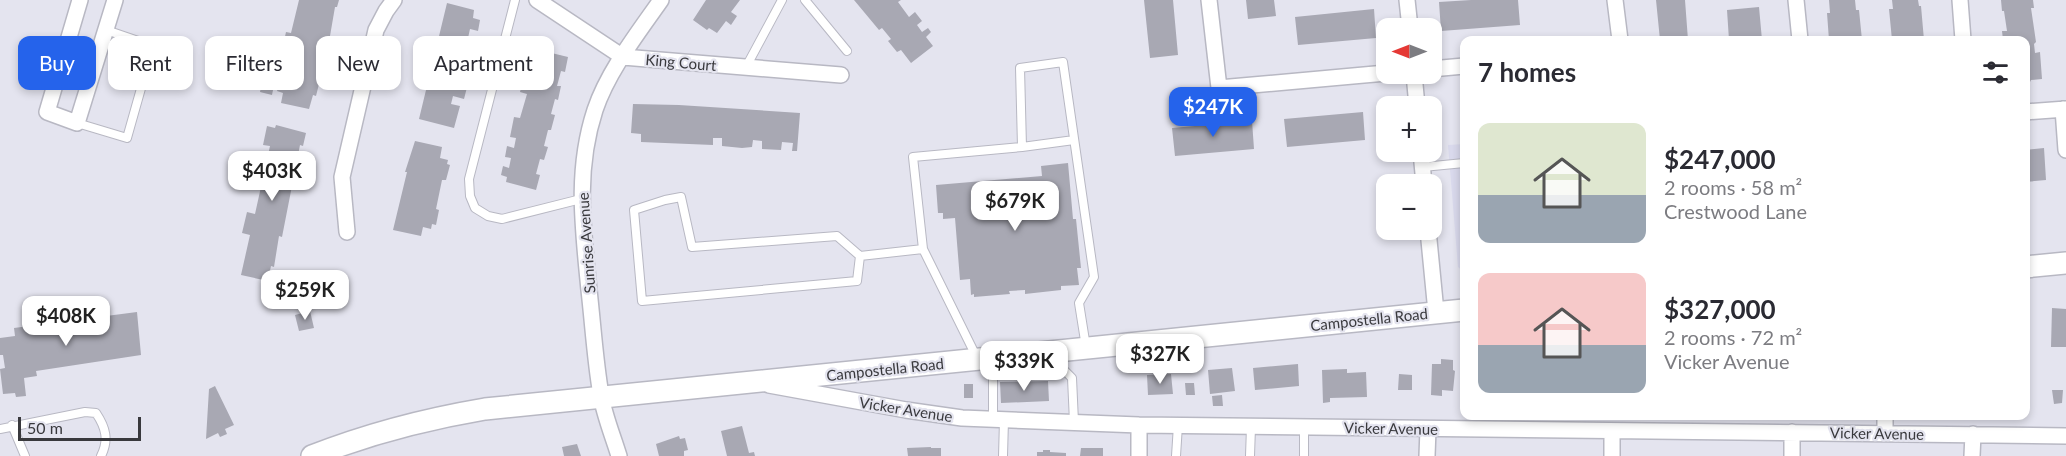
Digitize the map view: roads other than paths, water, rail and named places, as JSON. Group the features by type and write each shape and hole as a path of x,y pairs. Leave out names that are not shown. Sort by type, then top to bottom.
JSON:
{"main road":[{"path":"2030,267 2066,263"},
{"name":"Campostella Road","path":"312,456 388,430 456,414 601,396 755,383 1460,310"}],"street":[{"path":"80,0 47,112 77,123 115,0"},
{"path":"346,232 342,177 376,30 394,0"},
{"name":"King Court","path":"537,0 623,57 841,75"},
{"name":"Sunrise Avenue","path":"619,456 601,396 581,200 583,157 596,109 623,57 661,0"},
{"path":"1209,0 1219,88 1376,75"},
{"path":"1407,0 1409,18"},
{"path":"1615,0 1620,36"},
{"path":"1796,0 1800,36"},
{"path":"1960,0 1963,36"},
{"path":"1442,68 1460,66"},
{"path":"2030,112 2064,109 2066,150"},
{"path":"1429,240 1436,312"},
{"name":"Vicker Avenue","path":"755,383 906,411 962,418 1251,427 2066,435"},
{"path":"1885,420 1885,433"},
{"path":"1139,425 1139,456"},
{"path":"1427,456 1428,429"},
{"path":"1612,431 1612,456"},
{"path":"1792,432 1792,456"},
{"path":"1972,456 1973,434"}],"lane":[{"path":"515,0 469,179 470,196 475,208 488,216 502,219 581,200"},
{"path":"746,67 782,0"},
{"path":"805,0 847,51"},
{"path":"77,123 127,138 153,46 106,30"},
{"path":"1022,147 1020,68 1063,62 1094,277 1079,303 1087,348"},
{"path":"978,359 923,249 913,157 1074,140"},
{"path":"1442,161 1460,163"},
{"path":"861,256 857,281 642,301 634,210 681,197 692,247 837,236 861,256 923,249"},
{"path":"1003,456 993,377 999,374 1064,370 1072,378 1074,422"},
{"path":"0,429 85,412 96,413 106,434 107,444 101,456"},
{"path":"12,425 24,456"},
{"path":"1176,456 1178,425"},
{"path":"1250,456 1251,427"},
{"path":"1304,427 1304,456"}]}
